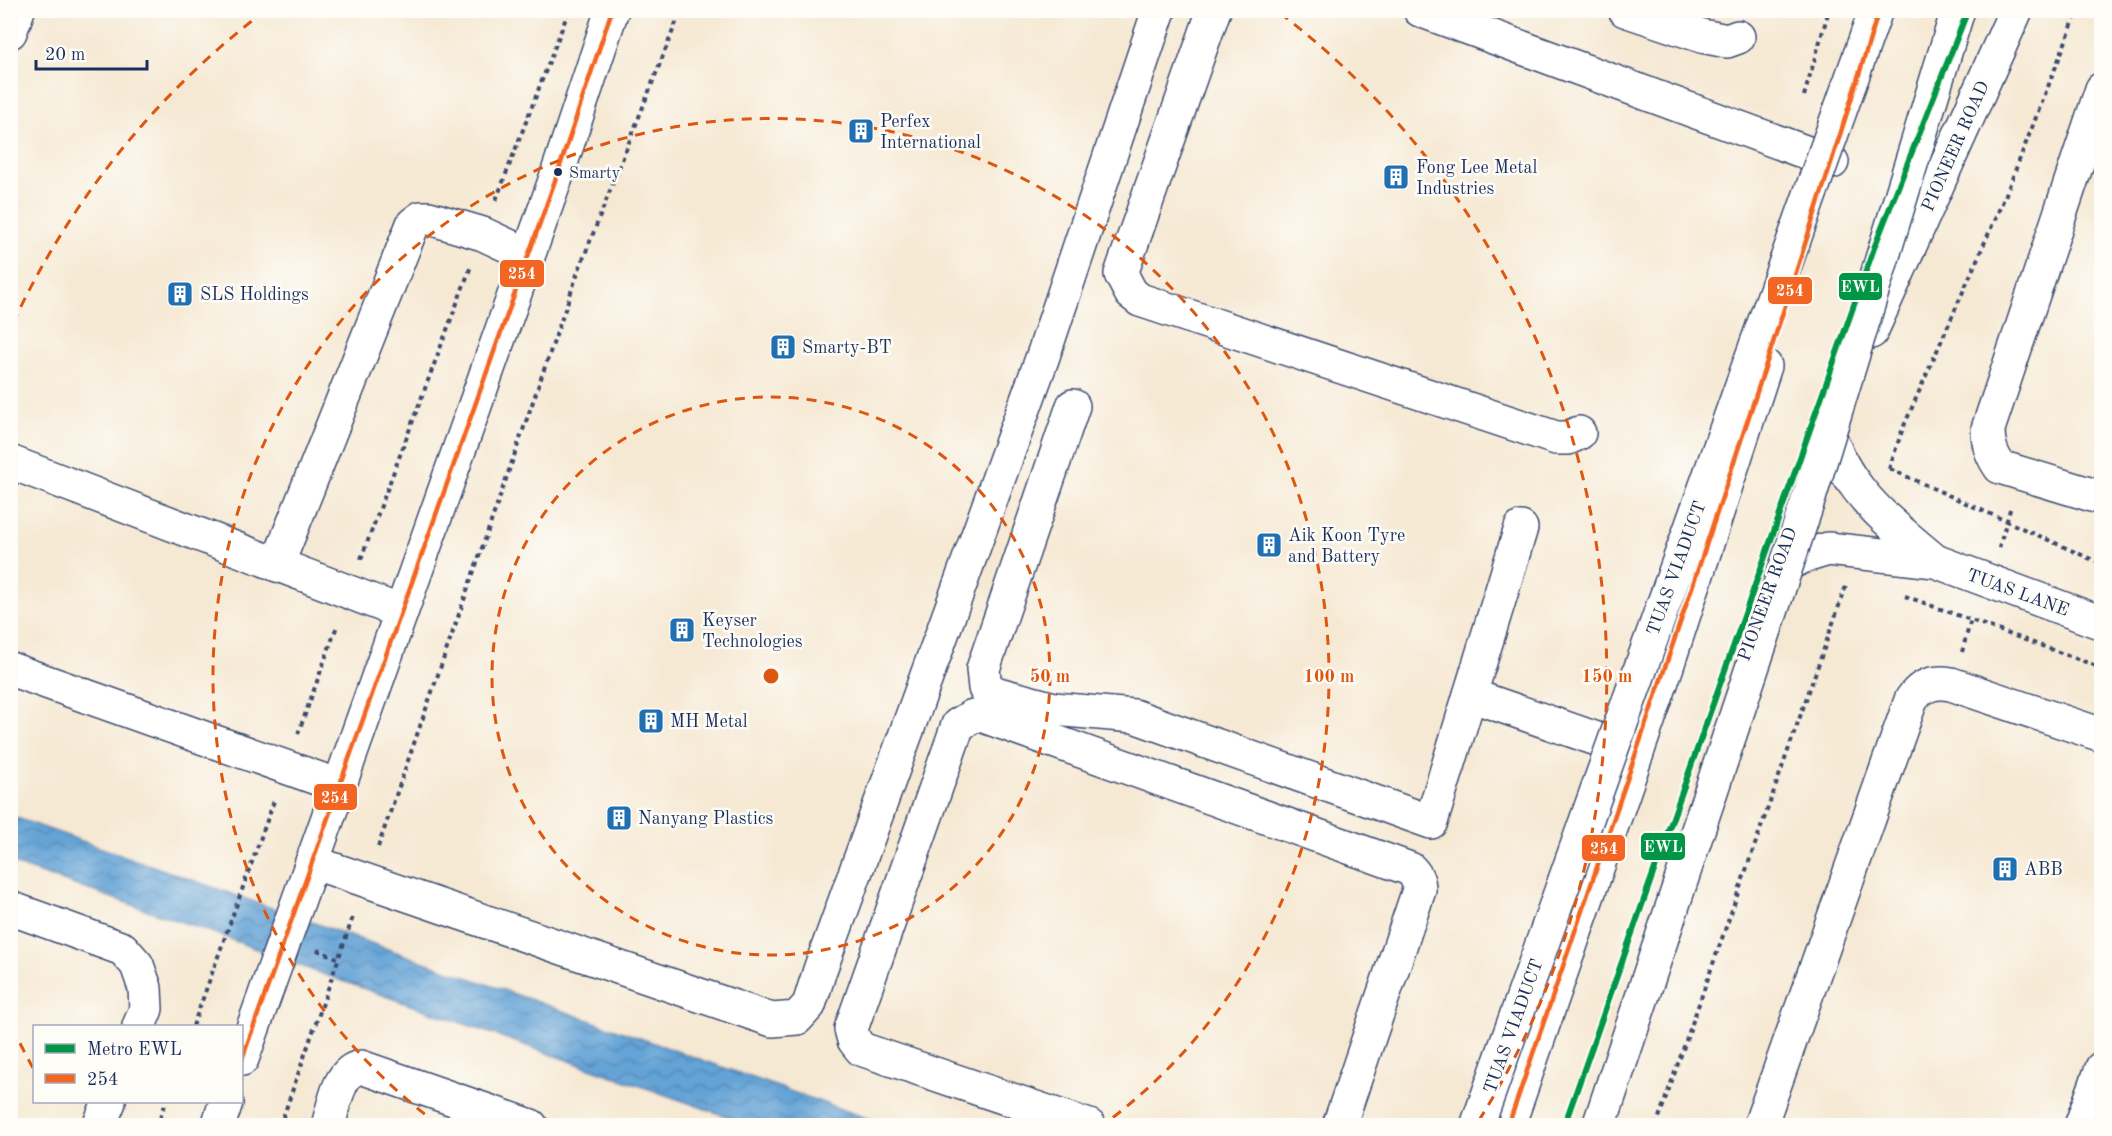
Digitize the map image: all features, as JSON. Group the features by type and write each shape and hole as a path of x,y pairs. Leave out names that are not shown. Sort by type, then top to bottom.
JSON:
{"main road":[{"path":"10,32 18,10"},
{"path":"243,1056 528,255 612,10"},
{"path":"312,862 772,1020 797,1018 809,1005 819,970 1043,356 1159,10"},
{"path":"1214,10 1121,274 1131,293 1140,300 1556,438 1568,438 1579,433"},
{"path":"1420,10 1832,162"},
{"path":"1625,10 1702,36 1727,41 1738,37"},
{"path":"1508,1125 1637,753 1832,162 1877,10"},
{"name":"TUAS VIADUCT","path":"1477,1125 1877,10"},
{"path":"1599,1125 1810,495 1958,10"},
{"name":"PIONEER ROAD","path":"1582,1125 1775,570 1827,429 2016,10"},
{"path":"2102,89 1988,429 1988,444 2000,467 2102,498"},
{"path":"277,565 413,224 421,218 429,218 483,234 528,255"},
{"path":"1073,406 982,669 985,688 998,694 1053,709 1134,716 1431,822 1521,528"},
{"name":"TUAS LANE","path":"1827,429 1837,456 1855,486 1935,561"},
{"path":"10,462 401,612"},
{"name":"TUAS LANE","path":"1775,570 1802,557 1828,549 1935,561 2102,623"},
{"path":"10,669 339,786"},
{"path":"1760,1125 1911,700 1917,692 1938,682 1952,684 2102,735"},
{"path":"1470,695 1637,753"},
{"path":"1089,1125 861,1049 851,1035 851,1029 958,725 973,716 981,715 1410,869 1415,874 1419,882 1419,890 1339,1125"},
{"path":"10,908 123,949 137,965 145,988 146,1009 139,1025"},
{"path":"328,1125 342,1080 346,1073 361,1067 531,1125"},
{"path":"2081,1125 2102,1068"},
{"path":"99,1125 108,1103"},
{"path":"218,1125 225,1103"}],"path":[{"path":"193,1025 349,592 569,10"},
{"path":"280,1125 578,272 681,10"},
{"path":"1890,469 2102,564"},
{"path":"1904,596 2102,668"},
{"path":"157,1125 164,1103"}],"water":[{"path":"11,816 886,1125 751,1125 320,973 214,933 11,863"}],"metro line":[{"name":"EWL","path":"1564,1126 1874,248 1968,10"}],"transit line":[{"name":"254","path":"243,1056 557,175 612,10"},
{"name":"254","path":"1508,1126 1744,430 1879,10"}],"place":[{"name":"Perfex International","path":"861,131"},
{"name":"Smarty","path":"558,172"},
{"name":"Fong Lee Metal Industries","path":"1396,177"},
{"name":"SLS Holdings","path":"180,294"},
{"name":"Smarty-BT","path":"783,347"},
{"name":"Aik Koon Tyre and Battery","path":"1269,545"},
{"name":"Keyser Technologies","path":"682,630"},
{"name":"MH Metal","path":"651,721"},
{"name":"Nanyang Plastics","path":"619,818"},
{"name":"ABB","path":"2005,869"}]}
